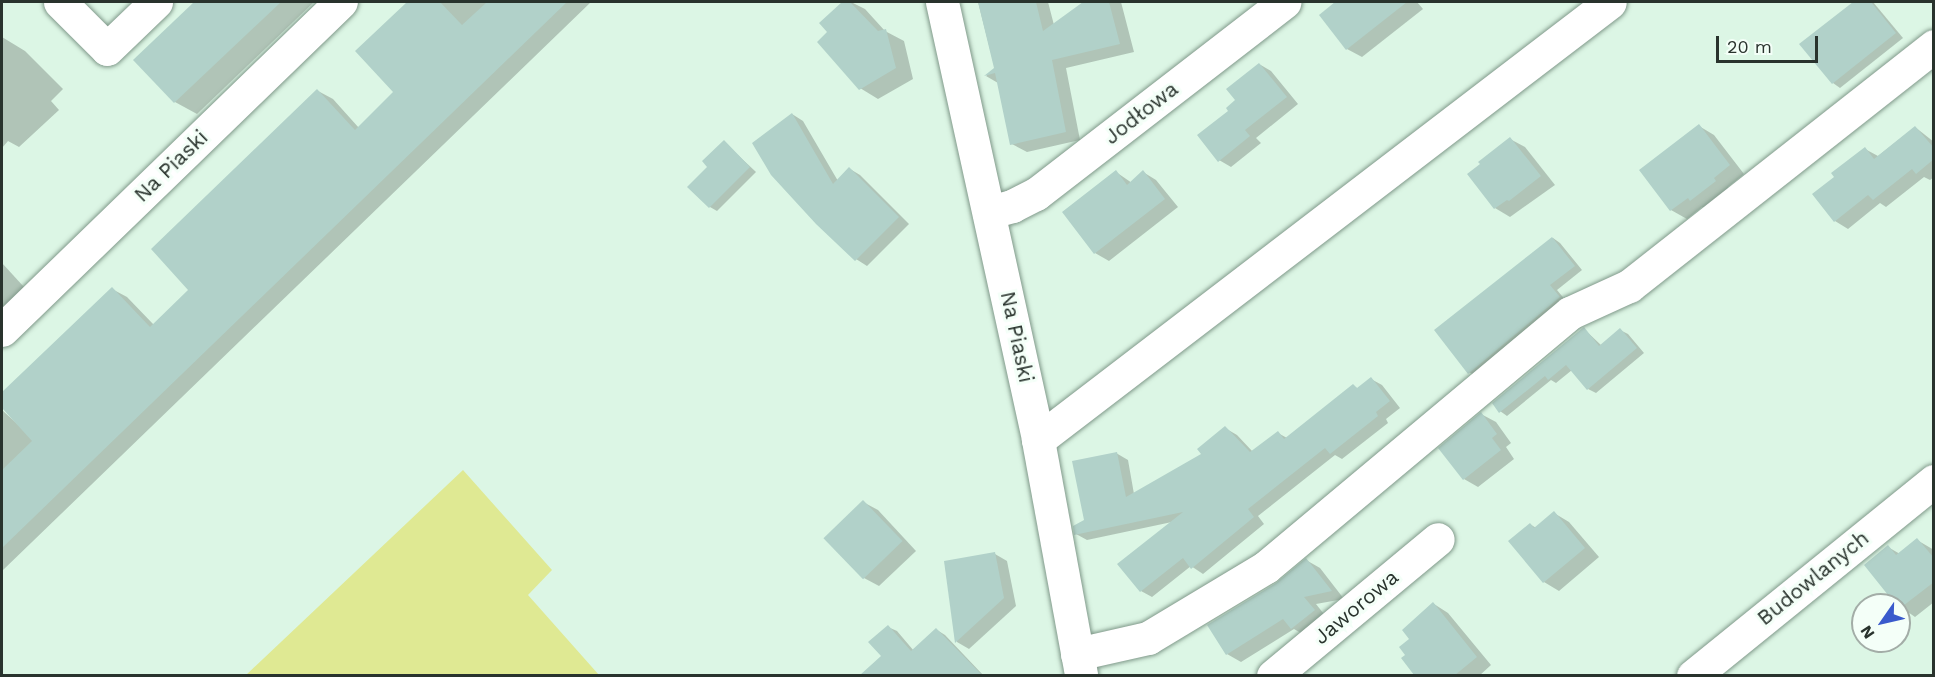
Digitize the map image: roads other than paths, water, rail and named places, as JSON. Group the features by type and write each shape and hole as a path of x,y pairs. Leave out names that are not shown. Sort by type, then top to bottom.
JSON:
{"street":[{"path":"60,2 107,49 156,2"},
{"name":"Na Piaski","path":"2,330 341,2"},
{"name":"Na Piaski","path":"942,2 990,212 1038,440 1079,664"},
{"name":"Jodłowa","path":"990,212 1012,206 1036,194 1284,2"},
{"path":"1038,440 1610,2"},
{"path":"1079,664 1148,638 1266,567 1570,313 1629,286 1934,46"},
{"name":"Budowlanych","path":"1693,675 1934,482"},
{"name":"Jaworowa","path":"1273,675 1438,539"}]}
